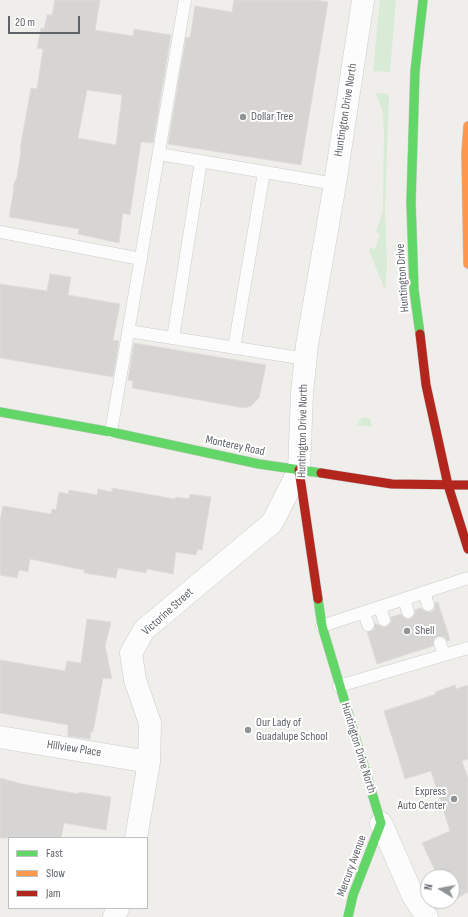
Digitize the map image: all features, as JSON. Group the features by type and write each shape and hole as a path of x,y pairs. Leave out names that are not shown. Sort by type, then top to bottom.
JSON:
{"street":[{"name":"Huntington Drive North","path":"363,0 306,359 302,400 300,470 322,626 339,686 381,823 413,896 427,917"},
{"name":"Huntington Drive","path":"423,0 416,71 411,202 414,290 426,385 448,485 468,549"},
{"path":"468,126 466,161 468,264"},
{"name":"Monterey Road","path":"0,412 111,432 259,464 392,484 468,485"},
{"name":"Victorine Street","path":"136,837 149,762 150,723 135,680 131,653 144,630 272,523 300,470"},
{"name":"Hillview Place","path":"0,737 149,762"},
{"name":"Mercury Avenue","path":"348,917 353,895 381,823"}],"lane":[{"path":"111,432 186,0"},
{"path":"159,154 335,184"},
{"path":"173,338 201,161"},
{"path":"234,348 264,172"},
{"path":"0,232 141,259"},
{"path":"128,331 306,359"},
{"path":"322,626 468,578"},
{"path":"424,592 428,605"},
{"path":"404,599 408,612"},
{"path":"380,607 384,620"},
{"path":"364,612 368,625"},
{"path":"440,643 444,655"},
{"path":"339,686 381,668 397,663 421,656 444,655 468,648"}],"green space":[{"path":"380,0 396,0 390,72 373,71"},
{"path":"376,93 389,94 385,209 387,265 385,290 369,250 370,248 375,249 380,234 376,232 383,211 384,128 382,110"},
{"path":"365,417 370,419 372,427 357,425 360,419"}],"building":[{"path":"55,0 100,0 95,30 133,36 134,29 171,35 153,143 141,142 130,215 123,213 119,243 78,234 79,229 9,217 14,189 13,186 17,177 20,149 31,88 37,89 43,49 37,48 41,28 44,29 47,15 52,15","holes":["87,90 122,95 116,145 78,138"]},
{"path":"234,0 315,0 328,2 301,165 168,144 186,37 190,38 195,6 232,12"},
{"path":"50,274 71,277 68,295 120,304 113,340 119,341 113,377 0,358 0,284 47,291"},
{"path":"134,343 266,365 259,398 251,406 244,408 132,388 133,381 128,380"},
{"path":"112,488 175,499 176,497 189,499 190,494 211,497 202,550 198,549 196,555 176,552 173,574 147,569 146,573 118,568 116,578 84,573 84,570 30,559 28,572 19,570 17,578 0,575 0,521 3,506 51,514 52,509 56,510 59,492 68,494 69,490 97,495 98,489 112,492"},
{"path":"438,602 450,640 447,641 445,637 438,636 434,638 433,646 377,664 367,632 374,630 375,623 382,627 387,627 391,622 391,617 401,614 406,619 411,619 415,614 415,610 421,608 426,612 431,612 434,610 435,603"},
{"path":"87,619 111,622 105,646 112,679 103,678 93,732 91,731 90,739 68,736 68,725 0,713 0,660 65,671 67,661 81,663"},
{"path":"455,685 456,689 468,685 468,759 462,761 468,779 468,892 460,896 460,869 434,869 422,843 450,831 431,771 405,779 384,711 436,694 435,692"},
{"path":"0,778 22,784 79,794 79,792 111,797 106,830 64,823 61,837 0,838"}],"traffic: fast":[{"path":"420,334 414,290 411,202 415,71 423,0"},
{"path":"0,412 111,432 259,464 321,473"},
{"path":"318,599 322,626 381,823 353,895 348,917"}],"traffic: slow":[{"path":"468,126 466,153 468,264"}],"traffic: jam":[{"path":"420,334 426,385 448,485 468,549"},
{"path":"299,470 318,599"},
{"path":"321,473 392,484 468,485"}],"place":[{"name":"Dollar Tree","path":"243,117"},
{"name":"Shell","path":"407,631"},
{"name":"Our Lady of Guadalupe School","path":"248,730"},
{"name":"Express Auto Center","path":"454,799"}]}
